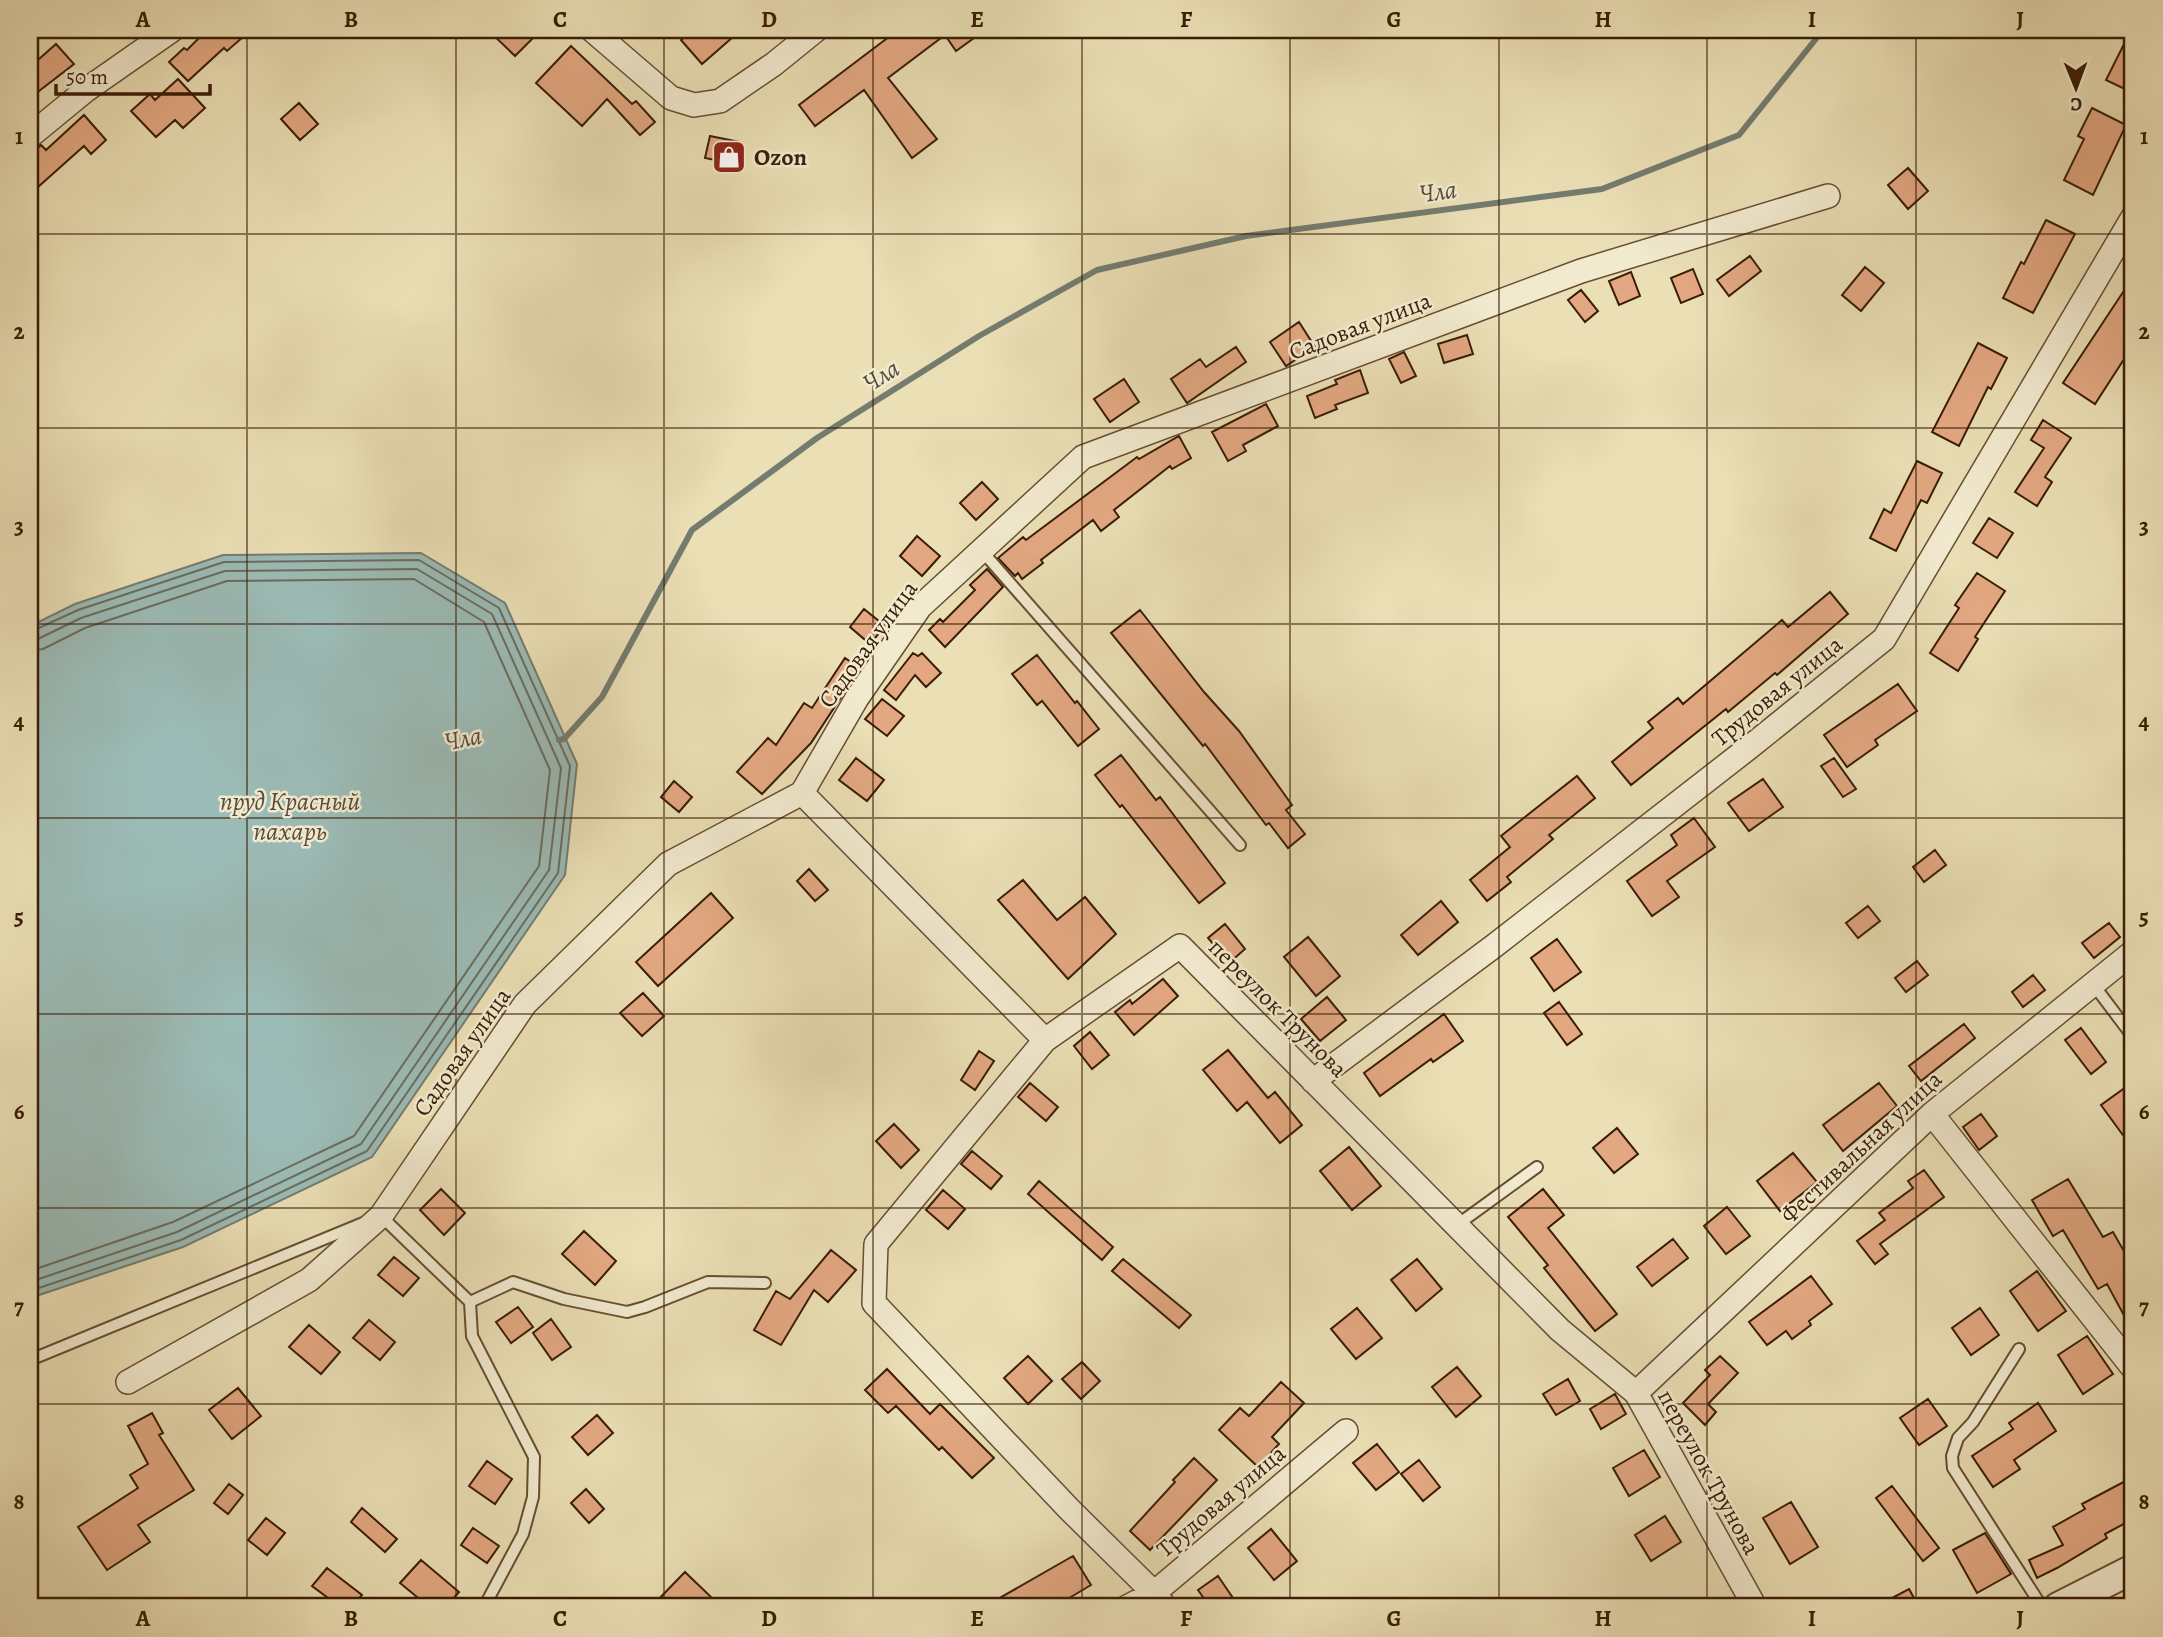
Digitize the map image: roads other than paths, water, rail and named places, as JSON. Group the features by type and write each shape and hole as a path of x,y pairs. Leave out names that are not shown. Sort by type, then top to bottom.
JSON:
{"street":[{"path":"30,136 86,90 172,30"},
{"path":"592,30 671,98 694,105 720,102 816,30"},
{"name":"Садовая улица","path":"128,1382 309,1280 381,1216 525,1004 668,864 802,793 856,698 920,607 1083,457 1581,271 1828,196"},
{"name":"Трудовая улица","path":"1313,1081 1505,938 1884,639 2133,217"},
{"path":"802,793 1045,1040"},
{"name":"переулок Трунова","path":"1159,1600 874,1303 876,1244 1045,1040 1181,946 1560,1330 1636,1394 1755,1607"},
{"name":"Фестивальная улица","path":"1636,1394 1932,1114 2133,953"},
{"path":"1932,1114 2133,1368"},
{"name":"Трудовая улица","path":"1127,1607 1159,1600 1346,1431"},
{"path":"2058,1607 2133,1569"}],"lane":[{"path":"982,551 1240,845"},
{"path":"2092,984 2133,1037"},
{"path":"1457,1225 1537,1167"},
{"path":"30,1360 381,1216 470,1302 472,1336 534,1457 533,1497 523,1534 485,1607"},
{"path":"470,1302 513,1282 565,1299 627,1312 708,1282 765,1283"},
{"path":"2019,1349 1973,1422 1958,1438 1952,1456 1953,1468 2042,1607"}],"water":[{"name":"пруд Красный пахарь","path":"421,553 505,603 577,764 565,875 372,1157 183,1247 30,1298 30,626 75,604 223,555"}],"waterway":[{"name":"Чла","path":"559,740 564,739 602,697 692,530 817,438 979,336 1097,270 1246,236 1602,189 1739,135 1823,30"}],"place":[{"name":"Ozon","path":"729,157"}]}
